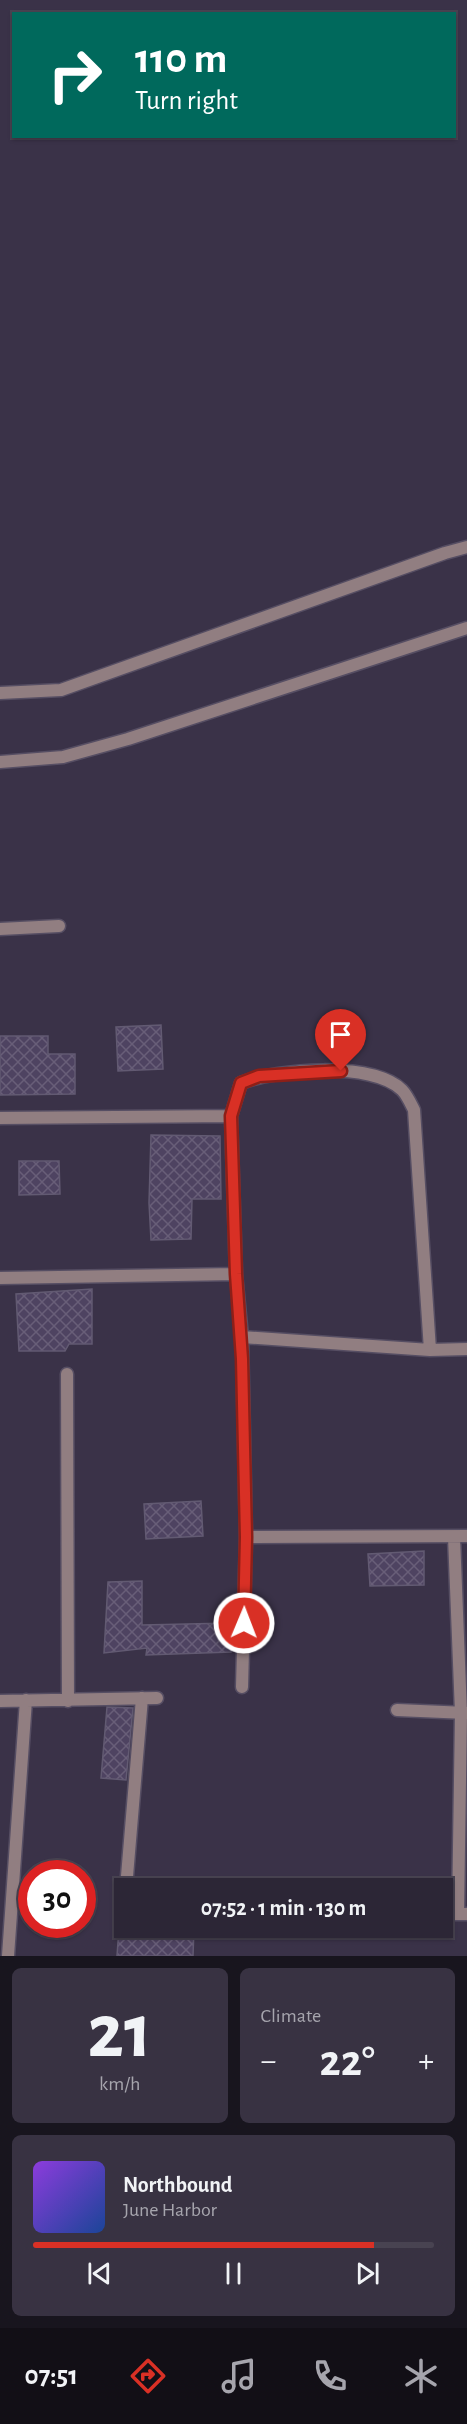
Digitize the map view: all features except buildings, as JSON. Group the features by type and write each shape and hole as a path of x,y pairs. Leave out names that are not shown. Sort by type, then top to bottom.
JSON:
{"street":[{"path":"0,693 61,690 467,547"},
{"path":"0,762 63,757 128,739 467,628"},
{"path":"0,929 58,926"},
{"path":"242,1687 246,1537 242,1336 236,1274 231,1116 241,1083 259,1076 356,1071 382,1078 402,1090 414,1110 430,1350"},
{"path":"0,1118 231,1116"},
{"path":"0,1278 236,1274"},
{"path":"242,1336 430,1350 467,1349"},
{"path":"67,1374 68,1701"},
{"path":"246,1537 467,1536"},
{"path":"454,1537 464,1713 462,1914"},
{"path":"127,1878 142,1698"},
{"path":"0,1701 157,1698"},
{"path":"8,1956 26,1700"},
{"path":"397,1710 464,1713"}],"route":[{"path":"244,1623 246,1537 242,1336 236,1274 231,1116 241,1083 259,1076 341,1071"}]}
